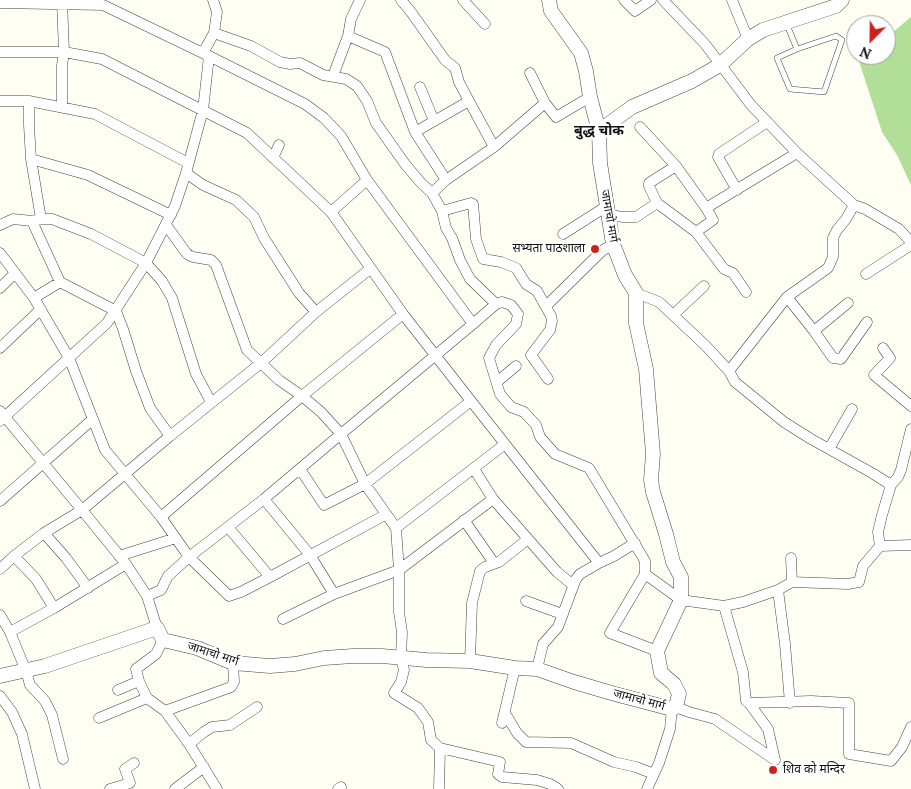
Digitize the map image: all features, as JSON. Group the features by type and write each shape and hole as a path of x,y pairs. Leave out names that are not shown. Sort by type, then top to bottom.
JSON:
{"street":[{"path":"213,0 217,12 214,33 206,54 203,110 187,168 168,220 146,263 107,323 2,416 82,510 122,560 147,596 160,634 156,654 136,670 139,681 146,698 165,711 189,744 217,789"},
{"path":"333,76 348,36 351,19 360,0"},
{"path":"401,0 445,60 455,68 468,101 494,147"},
{"path":"463,0 485,24"},
{"name":"जामाचो मार्ग","path":"160,634 233,663 270,666 344,657 401,658 470,661 515,668 537,669 574,682 674,708 679,694 674,684 661,673 657,651 681,600 681,577 673,562 652,492 653,454 646,369 636,323 636,293 625,275 613,244 600,163 599,131 581,54 551,11 549,0"},
{"path":"624,0 635,11 651,0"},
{"path":"663,0 705,44 751,105 797,154 854,205 865,209 898,229 911,244 866,274"},
{"path":"732,0 748,39"},
{"path":"0,3 62,2 103,5 305,104 324,118 341,136 367,180 473,324"},
{"path":"62,2 64,52 62,65 62,107"},
{"path":"599,131 632,107 692,81 720,66 748,39 763,30 837,2"},
{"path":"214,33 251,46 274,59 290,64 300,63 323,75 346,79 357,86 367,101 376,123 405,164 432,193 442,211 446,228 470,279 496,304"},
{"path":"348,36 385,52 415,132 446,180"},
{"path":"0,52 64,52 102,59 247,133 330,212 403,314 599,563"},
{"path":"530,72 545,103 556,117 590,97"},
{"path":"420,87 434,121"},
{"path":"0,101 29,101 95,114 187,168 203,184 236,200 254,217 264,238 299,293 316,312"},
{"path":"29,101 28,124 37,220 60,282 116,311 124,329 136,371 150,408 170,436"},
{"path":"415,132 468,101"},
{"path":"432,193 446,180 494,147 545,103"},
{"path":"737,190 718,157 719,154 767,122"},
{"path":"640,126 676,166 706,208 712,222 696,232"},
{"path":"273,158 279,145"},
{"path":"706,208 797,154"},
{"path":"31,159 88,175 168,220 187,254 211,260 216,265 245,347 279,380 321,412 341,434 365,484 396,528 400,570 401,658 404,670 401,682 394,693 418,708 428,722 431,740 440,748 500,762 498,774 502,777 537,780 558,789"},
{"path":"676,166 649,183 648,186 657,203 696,232 724,268 733,273 746,292"},
{"path":"330,212 367,180"},
{"path":"562,234 608,210 622,217 636,217 657,203"},
{"path":"442,211 473,204 476,238 483,259 501,262 516,268 526,284 537,291 552,316 552,325 545,338 531,355 548,379"},
{"path":"728,371 786,297 828,268 833,257 833,238 854,205"},
{"path":"0,225 13,219 52,219 91,234 146,263 162,281 172,298 196,374 211,402"},
{"path":"546,306 602,251 613,244"},
{"path":"0,253 34,298 69,358 105,450 161,517 190,557 229,596 241,592 385,514"},
{"path":"0,569 44,533 82,510 211,402 261,363 316,312 370,269"},
{"path":"0,288 15,273"},
{"path":"34,298 60,282"},
{"path":"673,315 704,286"},
{"path":"636,293 660,302 705,345 735,382 784,422 810,440 891,485"},
{"path":"786,297 833,358 840,359 867,322"},
{"path":"147,596 161,590 168,576 190,557 264,499 496,304 502,302 511,305 518,314 516,324 496,345 489,358 500,394 511,407 524,412 536,425 540,437 555,454 590,468 645,561 645,574 610,633 657,651"},
{"path":"814,331 848,303"},
{"path":"0,348 40,309"},
{"path":"161,517 302,396 403,314"},
{"path":"883,348 890,358 874,375 911,406"},
{"path":"497,382 516,366"},
{"path":"300,469 324,505 365,484 471,401"},
{"path":"829,449 852,409"},
{"path":"0,502 93,419"},
{"path":"880,546 878,532 891,485 901,470 911,429"},
{"path":"396,528 505,444"},
{"path":"474,469 493,499 557,572 573,585"},
{"path":"264,499 310,554 334,594"},
{"path":"283,619 334,594 400,570 493,499"},
{"path":"464,520 494,563"},
{"path":"228,527 270,576"},
{"path":"44,533 66,558 88,588"},
{"path":"10,632 88,588 122,560 176,538"},
{"path":"470,661 472,603 480,571 499,562 528,539"},
{"path":"537,669 543,644 556,630 573,585 580,574 614,556 635,542"},
{"path":"645,574 681,600 724,606 743,602 778,590 792,582 848,584 859,582 863,566 880,546 911,545"},
{"path":"14,556 36,580 54,608"},
{"path":"791,558 792,582"},
{"path":"778,590 790,703"},
{"path":"526,601 562,614"},
{"path":"647,789 670,728 674,708 715,719 775,760 768,730 746,700 743,672 724,606"},
{"path":"0,615 10,632 30,685 45,701 52,714 63,759"},
{"path":"0,676 26,671 160,634"},
{"path":"165,711 231,687 234,682 233,663"},
{"path":"515,668 503,718 526,742 570,743 614,762 636,767 654,774"},
{"path":"118,690 139,681"},
{"path":"0,696 12,712 22,734 35,789"},
{"path":"99,718 146,698"},
{"path":"749,703 811,701 849,703 850,754 891,762 902,747 911,727"},
{"path":"189,744 204,732 222,725 230,725 257,707"},
{"path":"439,789 440,748"},
{"path":"110,789 130,782 125,769 134,763"},
{"path":"175,789 204,767"}],"lane":[{"path":"786,22 797,49"},
{"path":"836,36 842,40 824,92 790,89 777,58 797,49 836,36"}],"green space":[{"path":"911,17 911,185 897,155 882,132 860,65 896,65 896,30"}],"place":[{"name":"सभ्यता पाठशाला","path":"595,249"},
{"name":"शिव को मन्दिर","path":"773,770"}],"district":[{"name":"बुद्ध चोक","path":"599,131"}]}
